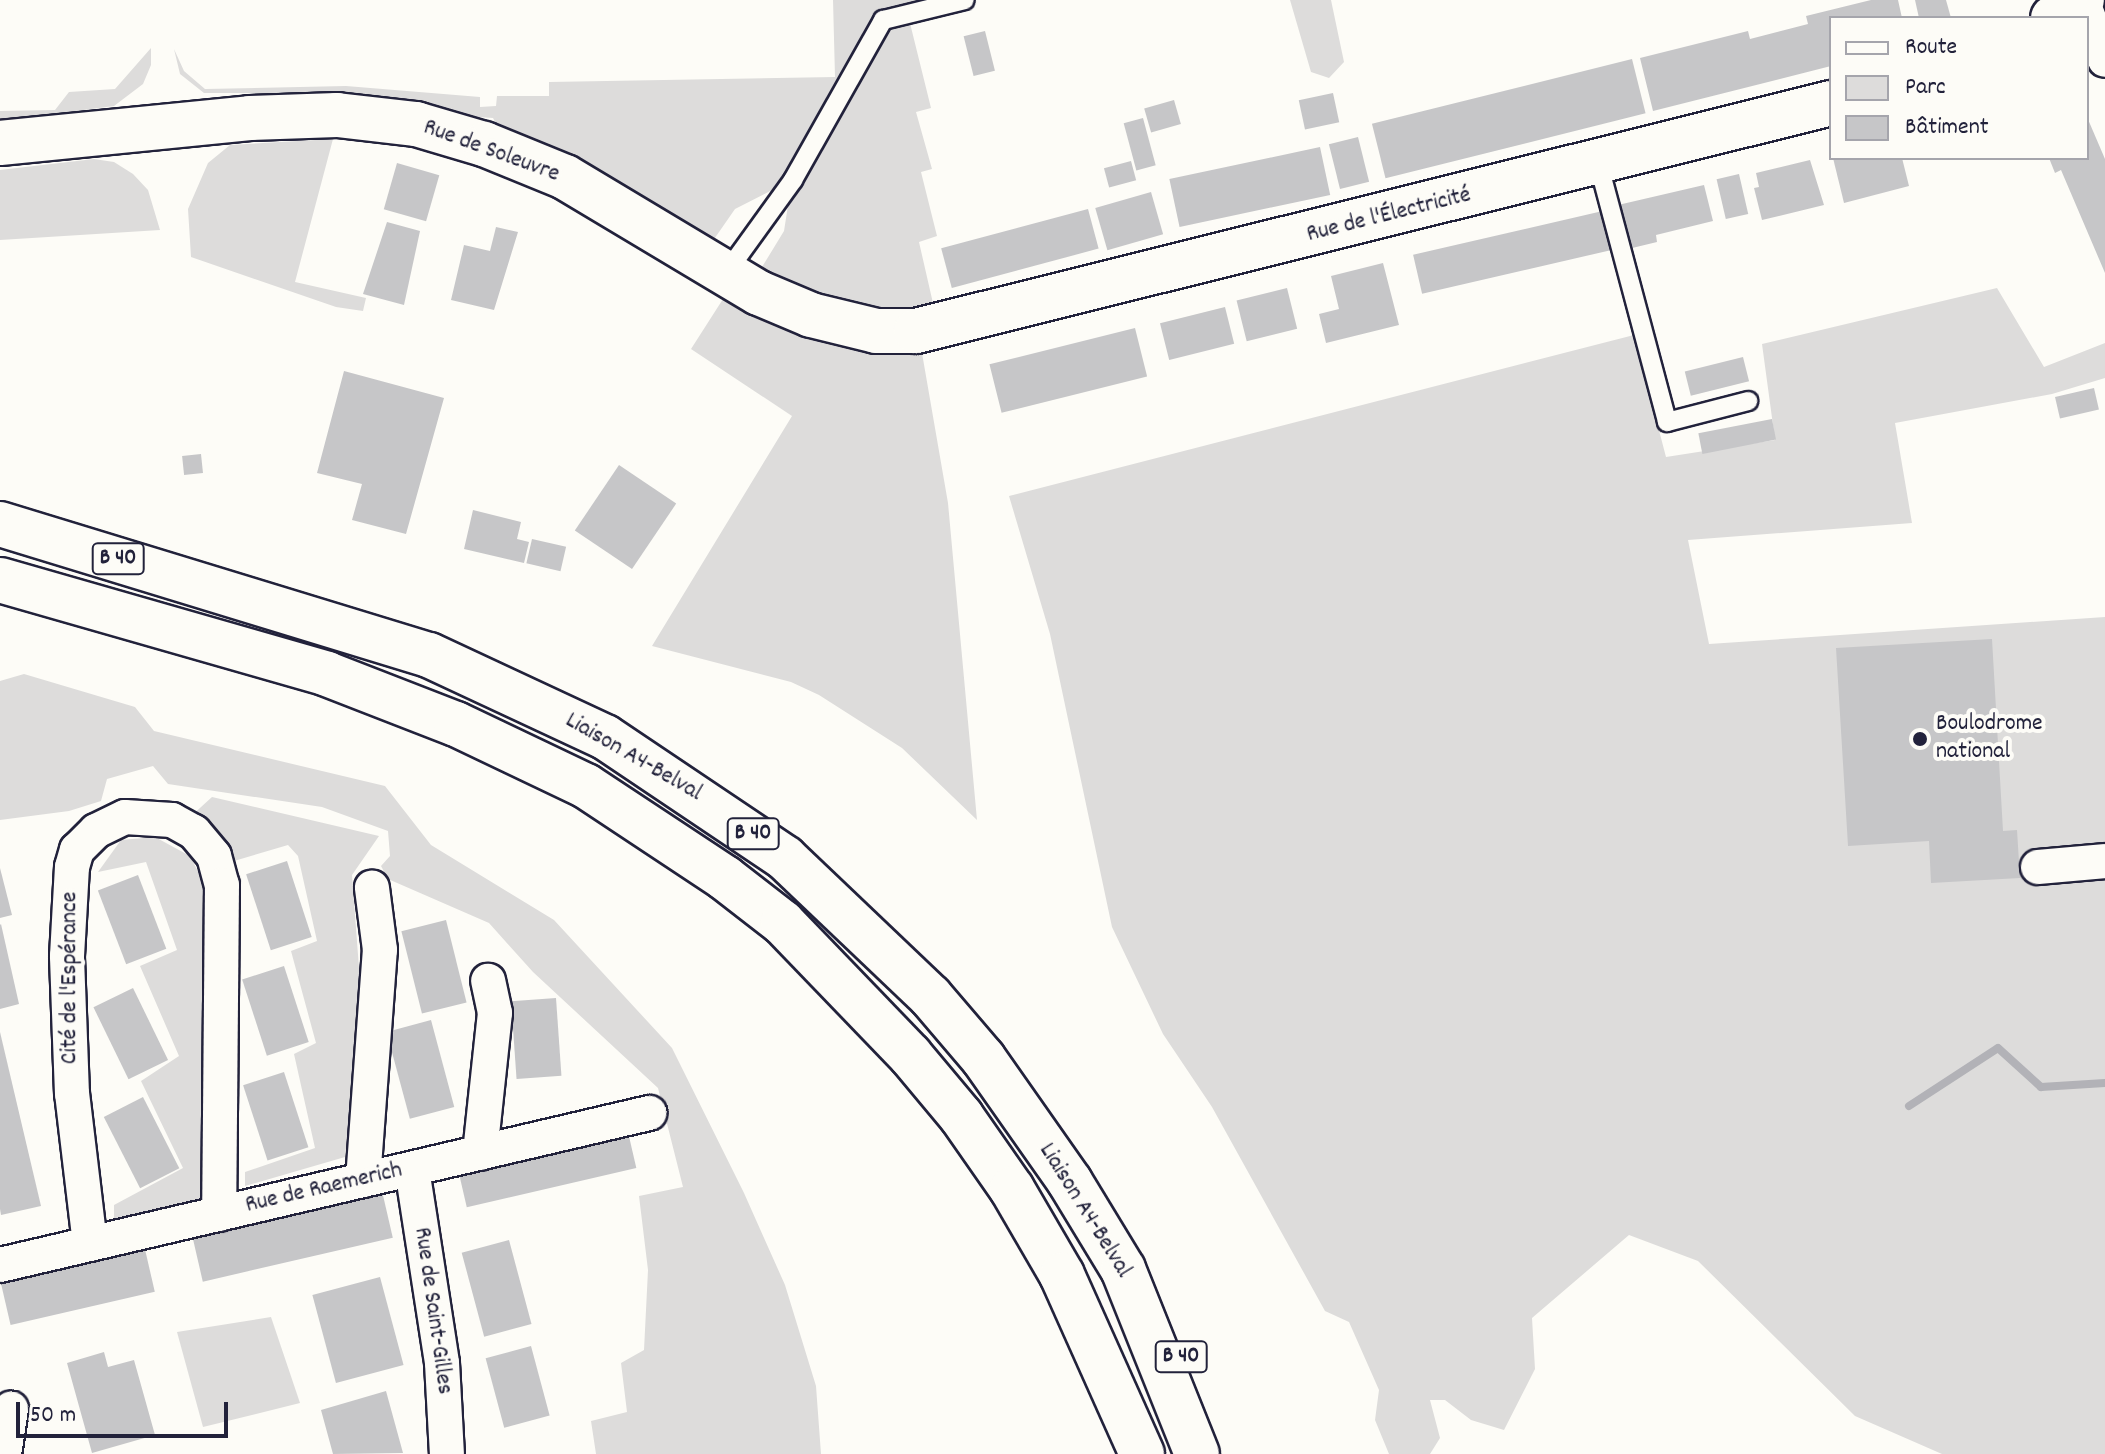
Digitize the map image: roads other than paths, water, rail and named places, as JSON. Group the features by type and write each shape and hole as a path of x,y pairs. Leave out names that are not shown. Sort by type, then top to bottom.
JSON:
{"main road":[{"path":"2056,16 2082,0"},
{"name":"Rue de l'Électricité","path":"946,327 1829,104"},
{"name":"Rue de Soleuvre","path":"0,143 250,118 337,115 416,124 484,144 565,177 726,273 811,315 876,331 946,327"},
{"name":"Liaison A4-Belval","path":"0,524 236,593 429,655 508,690 653,766 785,858 866,930 983,1058 1070,1182 1123,1269 1197,1454"},
{"name":"Liaison A4-Belval","path":"0,580 327,674 526,755 586,786 725,878 783,923 910,1055 1012,1189 1062,1275 1142,1454"},
{"name":"B 40","path":"1123,1269 1187,1365 1221,1454"},
{"name":"B 40","path":"1062,1275 1077,1347 1118,1454"}],"street":[{"path":"2089,18 2105,60"},
{"name":"Cité de l'Espérance","path":"90,1244 72,1094 67,956 72,867 77,850 96,831 125,817 172,820 194,832 214,856 222,885 219,1214"},
{"path":"2038,867 2105,861"},
{"path":"363,1180 380,950 372,888"},
{"path":"480,1153 495,1013 488,981"},
{"name":"Rue de Raemerich","path":"0,1265 649,1113"},
{"name":"Rue de Saint-Gilles","path":"412,1169 442,1363 447,1454"},
{"path":"4,1454 11,1409"}],"lane":[{"path":"726,273 793,180 883,20 965,0"},
{"path":"1598,162 1667,422 1748,401"}],"waterway":[{"path":"1909,1106 1998,1048 2041,1087 2105,1083"}],"place":[{"name":"Boulodrome national","path":"1920,739"}]}
